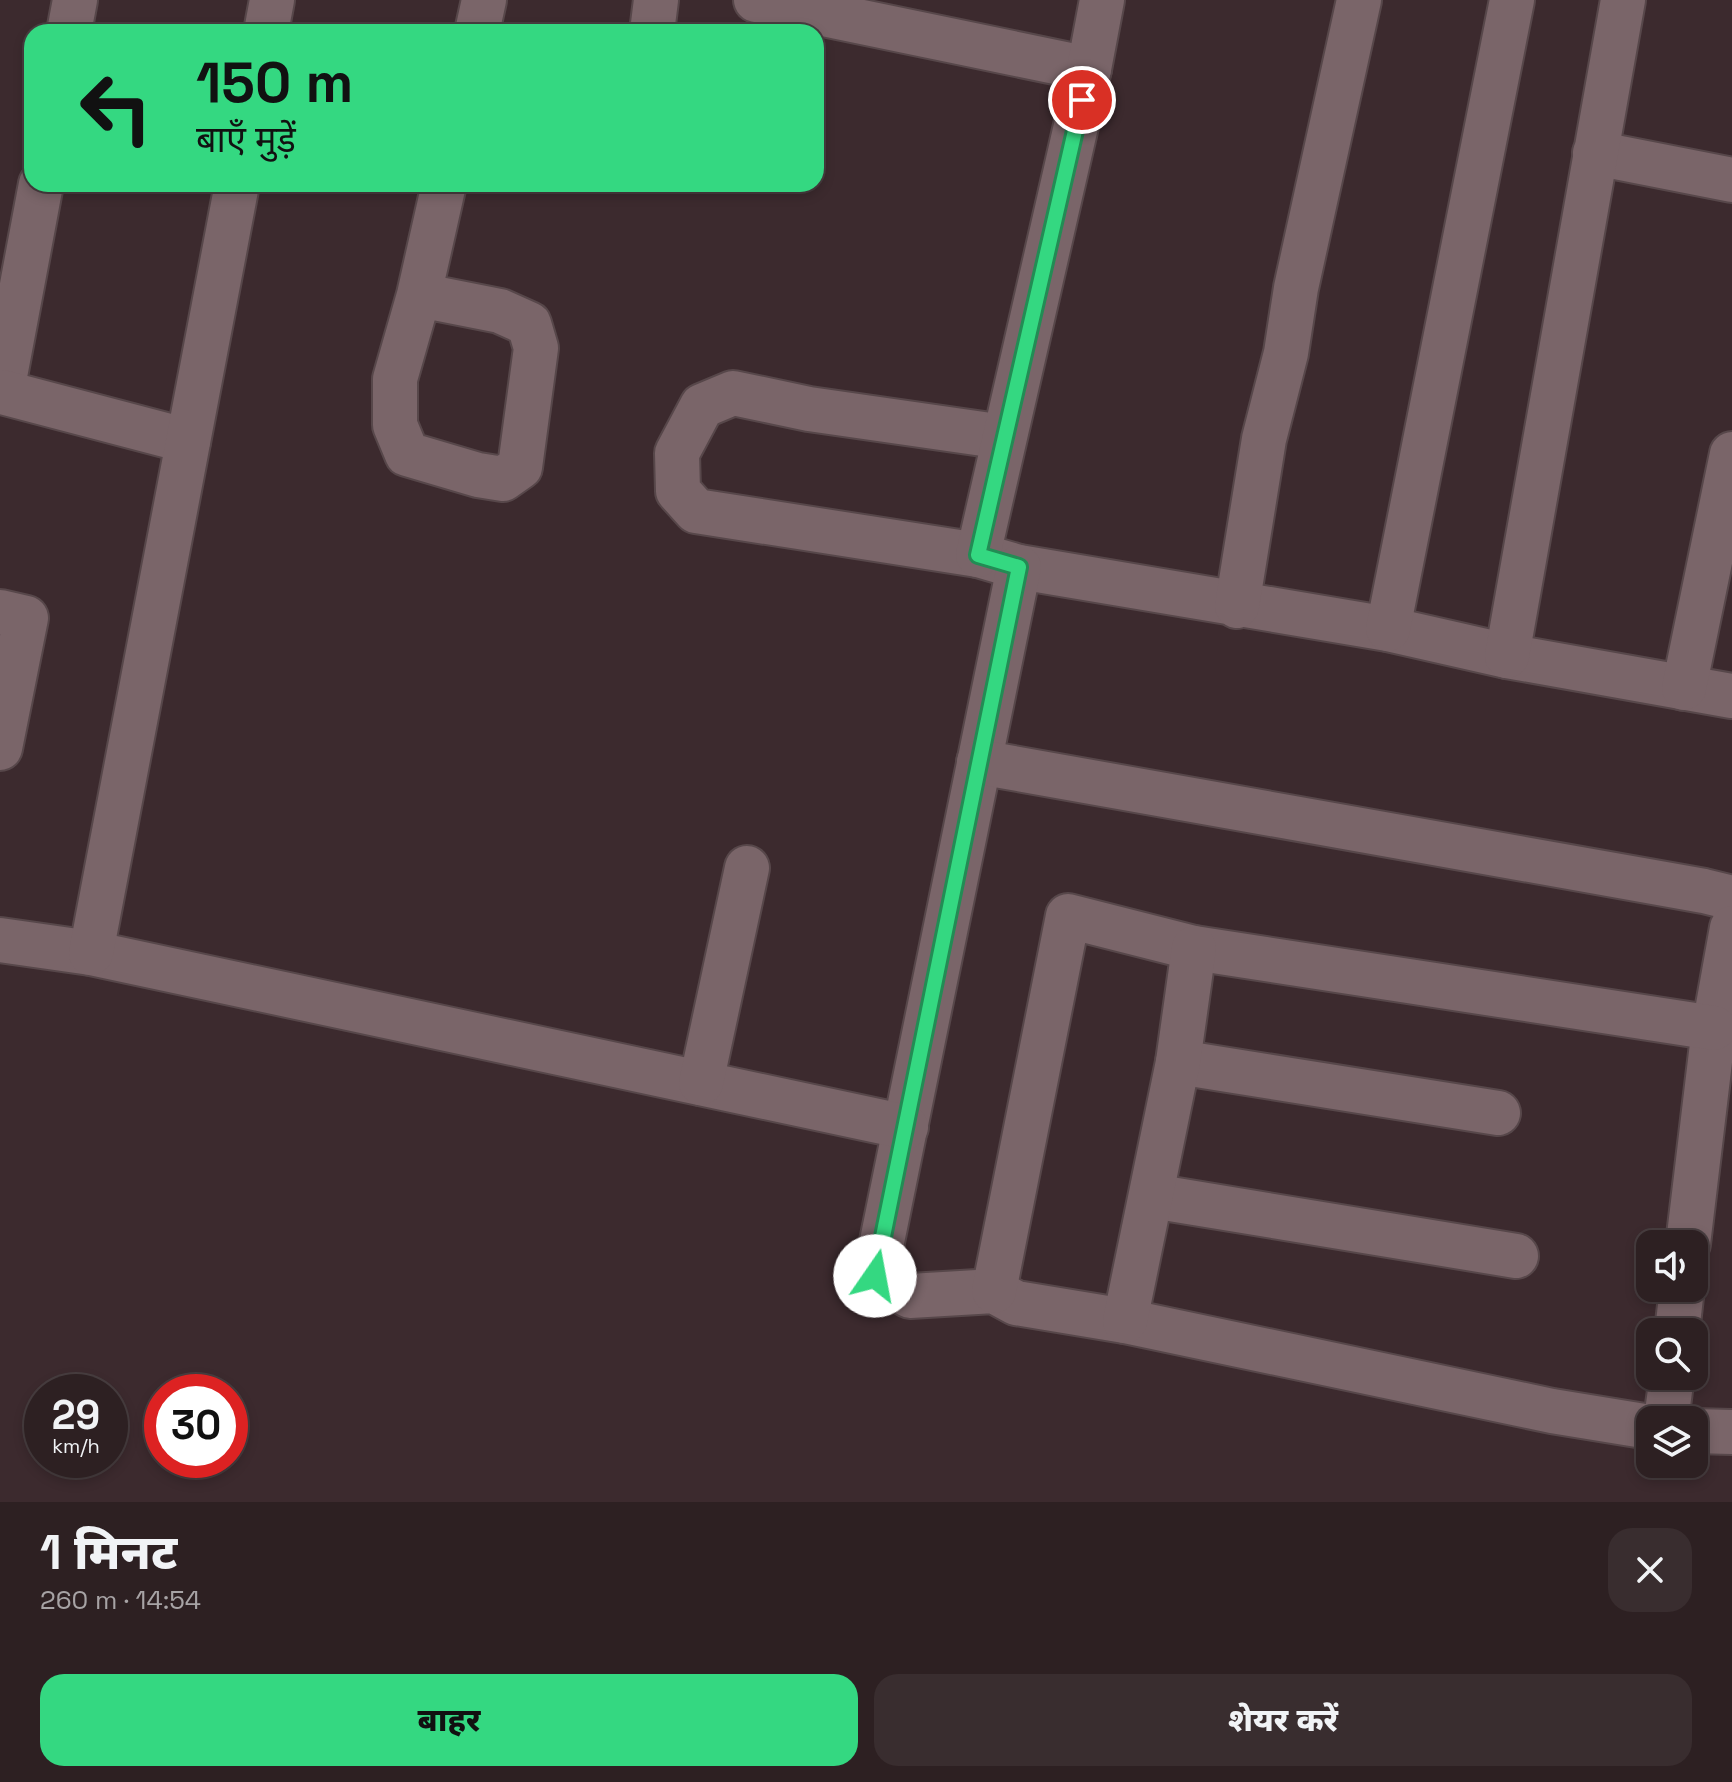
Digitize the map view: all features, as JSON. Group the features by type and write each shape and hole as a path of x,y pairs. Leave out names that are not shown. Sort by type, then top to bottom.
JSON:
{"street":[{"path":"268,24 272,0"},
{"path":"479,24 484,0"},
{"path":"653,24 656,0"},
{"path":"1102,0 1089,69 1004,437 998,561 979,762 875,1276 910,1296 994,1291 1016,1303 1125,1321 1552,1411 1636,1425"},
{"path":"1237,606 1264,439 1286,353 1296,288 1359,0"},
{"path":"1388,629 1512,0"},
{"path":"1507,656 1623,0"},
{"path":"784,3 1089,69"},
{"path":"1595,153 1732,180"},
{"path":"39,192 1,392 188,441"},
{"path":"91,953 235,192"},
{"path":"419,295 442,192"},
{"path":"1004,437 809,409 733,393 702,406 677,453 678,491 696,511 998,561 1237,606 1388,629 1507,656 1732,696"},
{"path":"1684,688 1732,454"},
{"path":"0,612 26,618 0,748"},
{"path":"979,762 1643,879 1732,898"},
{"path":"701,1083 747,868"},
{"path":"994,1291 1068,916 1194,948 1714,1028"},
{"path":"1693,1230 1715,1163 1714,1028 1732,928"},
{"path":"0,940 91,953 906,1127"},
{"path":"1125,1321 1178,1062 1194,948"},
{"path":"1178,1062 1498,1113"},
{"path":"1152,1196 1516,1256"},
{"path":"1708,1431 1732,1432"}],"route":[{"path":"875,1276 1019,567 978,555 1082,100"}]}
